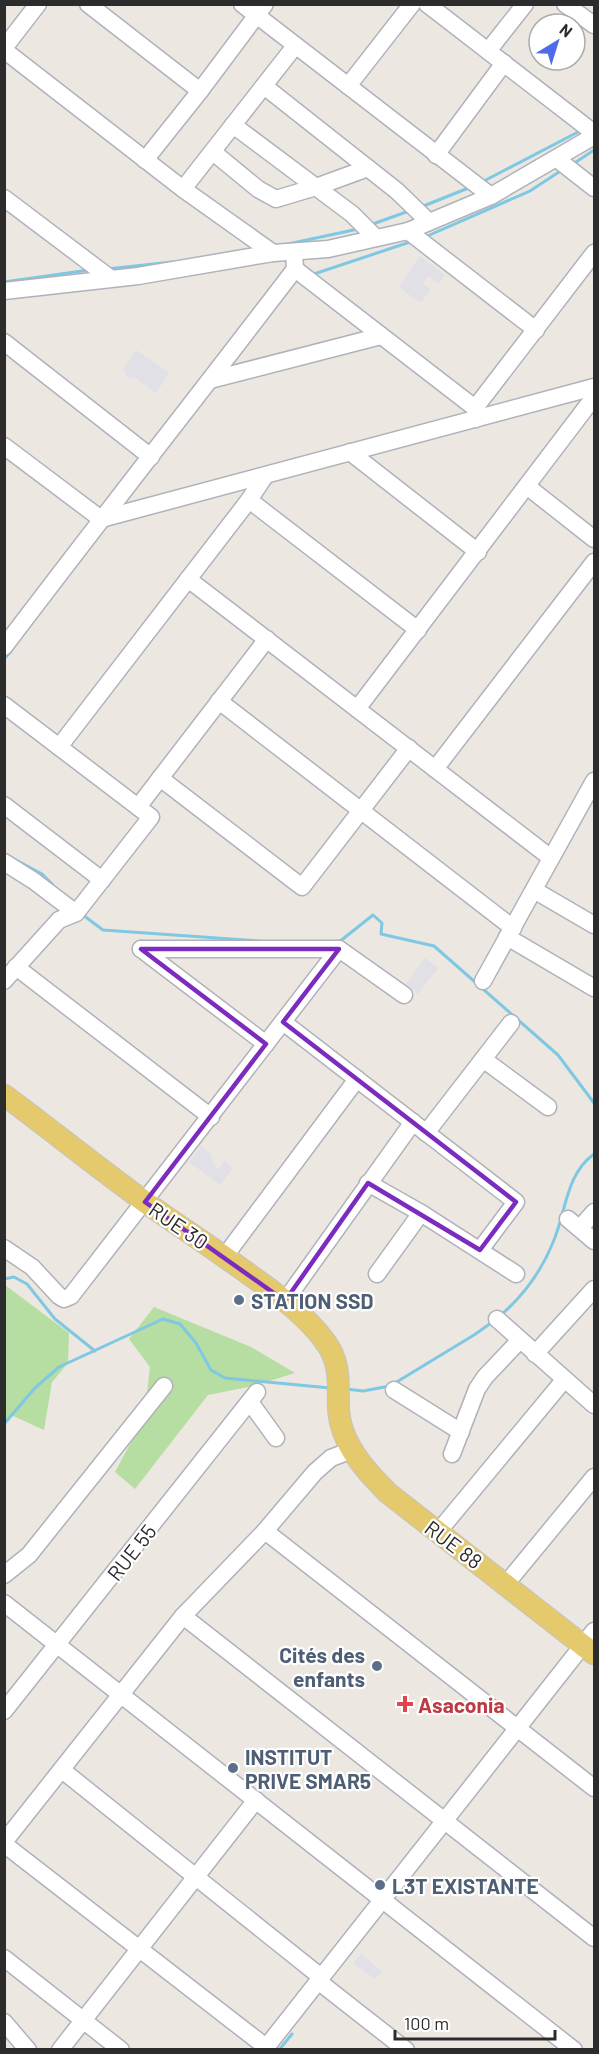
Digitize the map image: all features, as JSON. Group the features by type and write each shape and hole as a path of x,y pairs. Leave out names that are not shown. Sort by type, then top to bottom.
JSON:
{"main road":[{"name":"RUE 30","path":"4,1095 145,1202 285,1300 324,1339 339,1369"},
{"name":"RUE 88","path":"339,1369 339,1414 342,1430 352,1450 368,1472 388,1493 438,1532 506,1584 591,1643"}],"street":[{"path":"38,4 4,49 183,189 273,253"},
{"path":"88,4 201,91"},
{"path":"242,4 261,10 295,46 491,196"},
{"path":"348,86 412,4"},
{"path":"4,291 138,276 273,253 328,249 408,231 491,196 594,135 427,4"},
{"path":"488,51 525,4"},
{"path":"565,4 594,25"},
{"path":"145,160 201,91 261,10"},
{"path":"183,189 295,46"},
{"path":"436,155 504,63"},
{"path":"264,86 397,191 429,222"},
{"path":"233,125 352,214 376,238"},
{"path":"213,152 258,189 276,200 368,168"},
{"path":"557,159 594,188"},
{"path":"4,198 110,278"},
{"path":"408,231 536,330"},
{"path":"4,647 295,269 294,252"},
{"path":"476,414 594,253"},
{"path":"295,269 476,414"},
{"path":"210,380 381,336"},
{"path":"4,342 151,457"},
{"path":"101,519 265,476 476,414 594,387"},
{"path":"357,709 528,487 594,397"},
{"path":"4,446 101,519"},
{"path":"350,452 478,552"},
{"path":"59,747 265,476"},
{"path":"528,487 594,538"},
{"path":"249,500 418,630"},
{"path":"435,769 594,562"},
{"path":"188,579 551,858"},
{"path":"138,807 267,639"},
{"path":"219,701 361,811 510,932 594,988"},
{"path":"4,705 151,817 75,913 59,920 4,981"},
{"path":"160,778 302,887 409,748"},
{"path":"483,981 594,781"},
{"path":"4,805 102,880"},
{"path":"4,862 34,881 75,913"},
{"path":"534,890 594,925"},
{"path":"266,1044 141,949 339,949 404,995"},
{"path":"4,1248 32,1267 59,1296 64,1299 71,1296 339,949"},
{"path":"16,966 211,1117"},
{"path":"283,1022 516,1202 480,1250"},
{"path":"426,1132 511,1023"},
{"path":"483,1059 548,1107"},
{"path":"225,1256 357,1079"},
{"path":"285,1300 412,1122"},
{"path":"368,1183 421,1212 516,1274"},
{"path":"377,1274 421,1212"},
{"path":"594,1212 574,1224 594,1241"},
{"path":"535,1354 594,1289"},
{"path":"497,1319 594,1405"},
{"path":"452,1454 477,1389 485,1377 520,1340"},
{"path":"438,1532 564,1380"},
{"path":"4,1575 29,1555 164,1386"},
{"path":"394,1390 460,1432"},
{"name":"RUE 55","path":"4,1711 254,1397 276,1438"},
{"path":"352,1450 331,1458 315,1472 265,1531 183,1616 4,1843 265,2048 518,1728 591,1643"},
{"path":"506,1584 594,1477"},
{"path":"265,1531 594,1788"},
{"path":"4,1603 574,2049"},
{"path":"183,1616 594,1938"},
{"path":"62,1770 406,2049"},
{"path":"60,2049 256,1800"},
{"path":"4,1958 83,2022 121,2049"},
{"path":"4,2022 28,2049"}],"highlighted area":[{"path":"141,949 339,949 283,1022 516,1202 480,1250 368,1183 285,1301 145,1202 266,1044"}],"shaded area":[{"path":"420,256 445,275 439,284 428,276 423,284 431,290 420,303 399,287"},
{"path":"136,350 169,373 156,393 134,377 131,380 125,375 126,372 123,369"},
{"path":"425,958 438,968 418,994 406,984"},
{"path":"201,1146 211,1154 215,1168 218,1169 224,1161 233,1168 220,1185 189,1162"},
{"path":"361,1954 382,1971 375,1979 353,1963"}],"green space":[{"path":"5,1285 69,1333 68,1363 52,1382 44,1430 11,1415 5,1423"},
{"path":"154,1307 251,1347 295,1373 253,1386 208,1395 135,1489 115,1472 144,1418 150,1367 129,1339"}],"waterway":[{"path":"482,182 580,131"},
{"path":"573,164 594,150"},
{"path":"425,237 530,191 562,170"},
{"path":"421,207 471,187"},
{"path":"370,225 409,211"},
{"path":"288,244 358,229"},
{"path":"311,275 410,242"},
{"path":"107,269 172,262"},
{"path":"4,282 89,270"},
{"path":"4,659 11,651"},
{"path":"14,859 42,874 53,885"},
{"path":"83,915 103,930 259,941"},
{"path":"339,942 373,915 382,923 381,934 434,946 558,1055 594,1103"},
{"path":"501,1315 525,1290 544,1261 558,1229 572,1182 585,1162 594,1154"},
{"path":"4,1279 14,1277 27,1284 55,1319 95,1351"},
{"path":"4,1424 35,1388 59,1367 163,1319 180,1324 196,1343 211,1370 225,1378 330,1388"},
{"path":"346,1389 363,1391 390,1386 491,1323"},
{"path":"279,2050 292,2034"}],"place":[{"name":"STATION SSD","path":"239,1300"},
{"name":"Cités des enfants","path":"377,1666"},
{"name":"Asaconia","path":"405,1704"},
{"name":"INSTITUT PRIVE SMAR5","path":"233,1768"},
{"name":"L3T EXISTANTE","path":"380,1885"}]}
